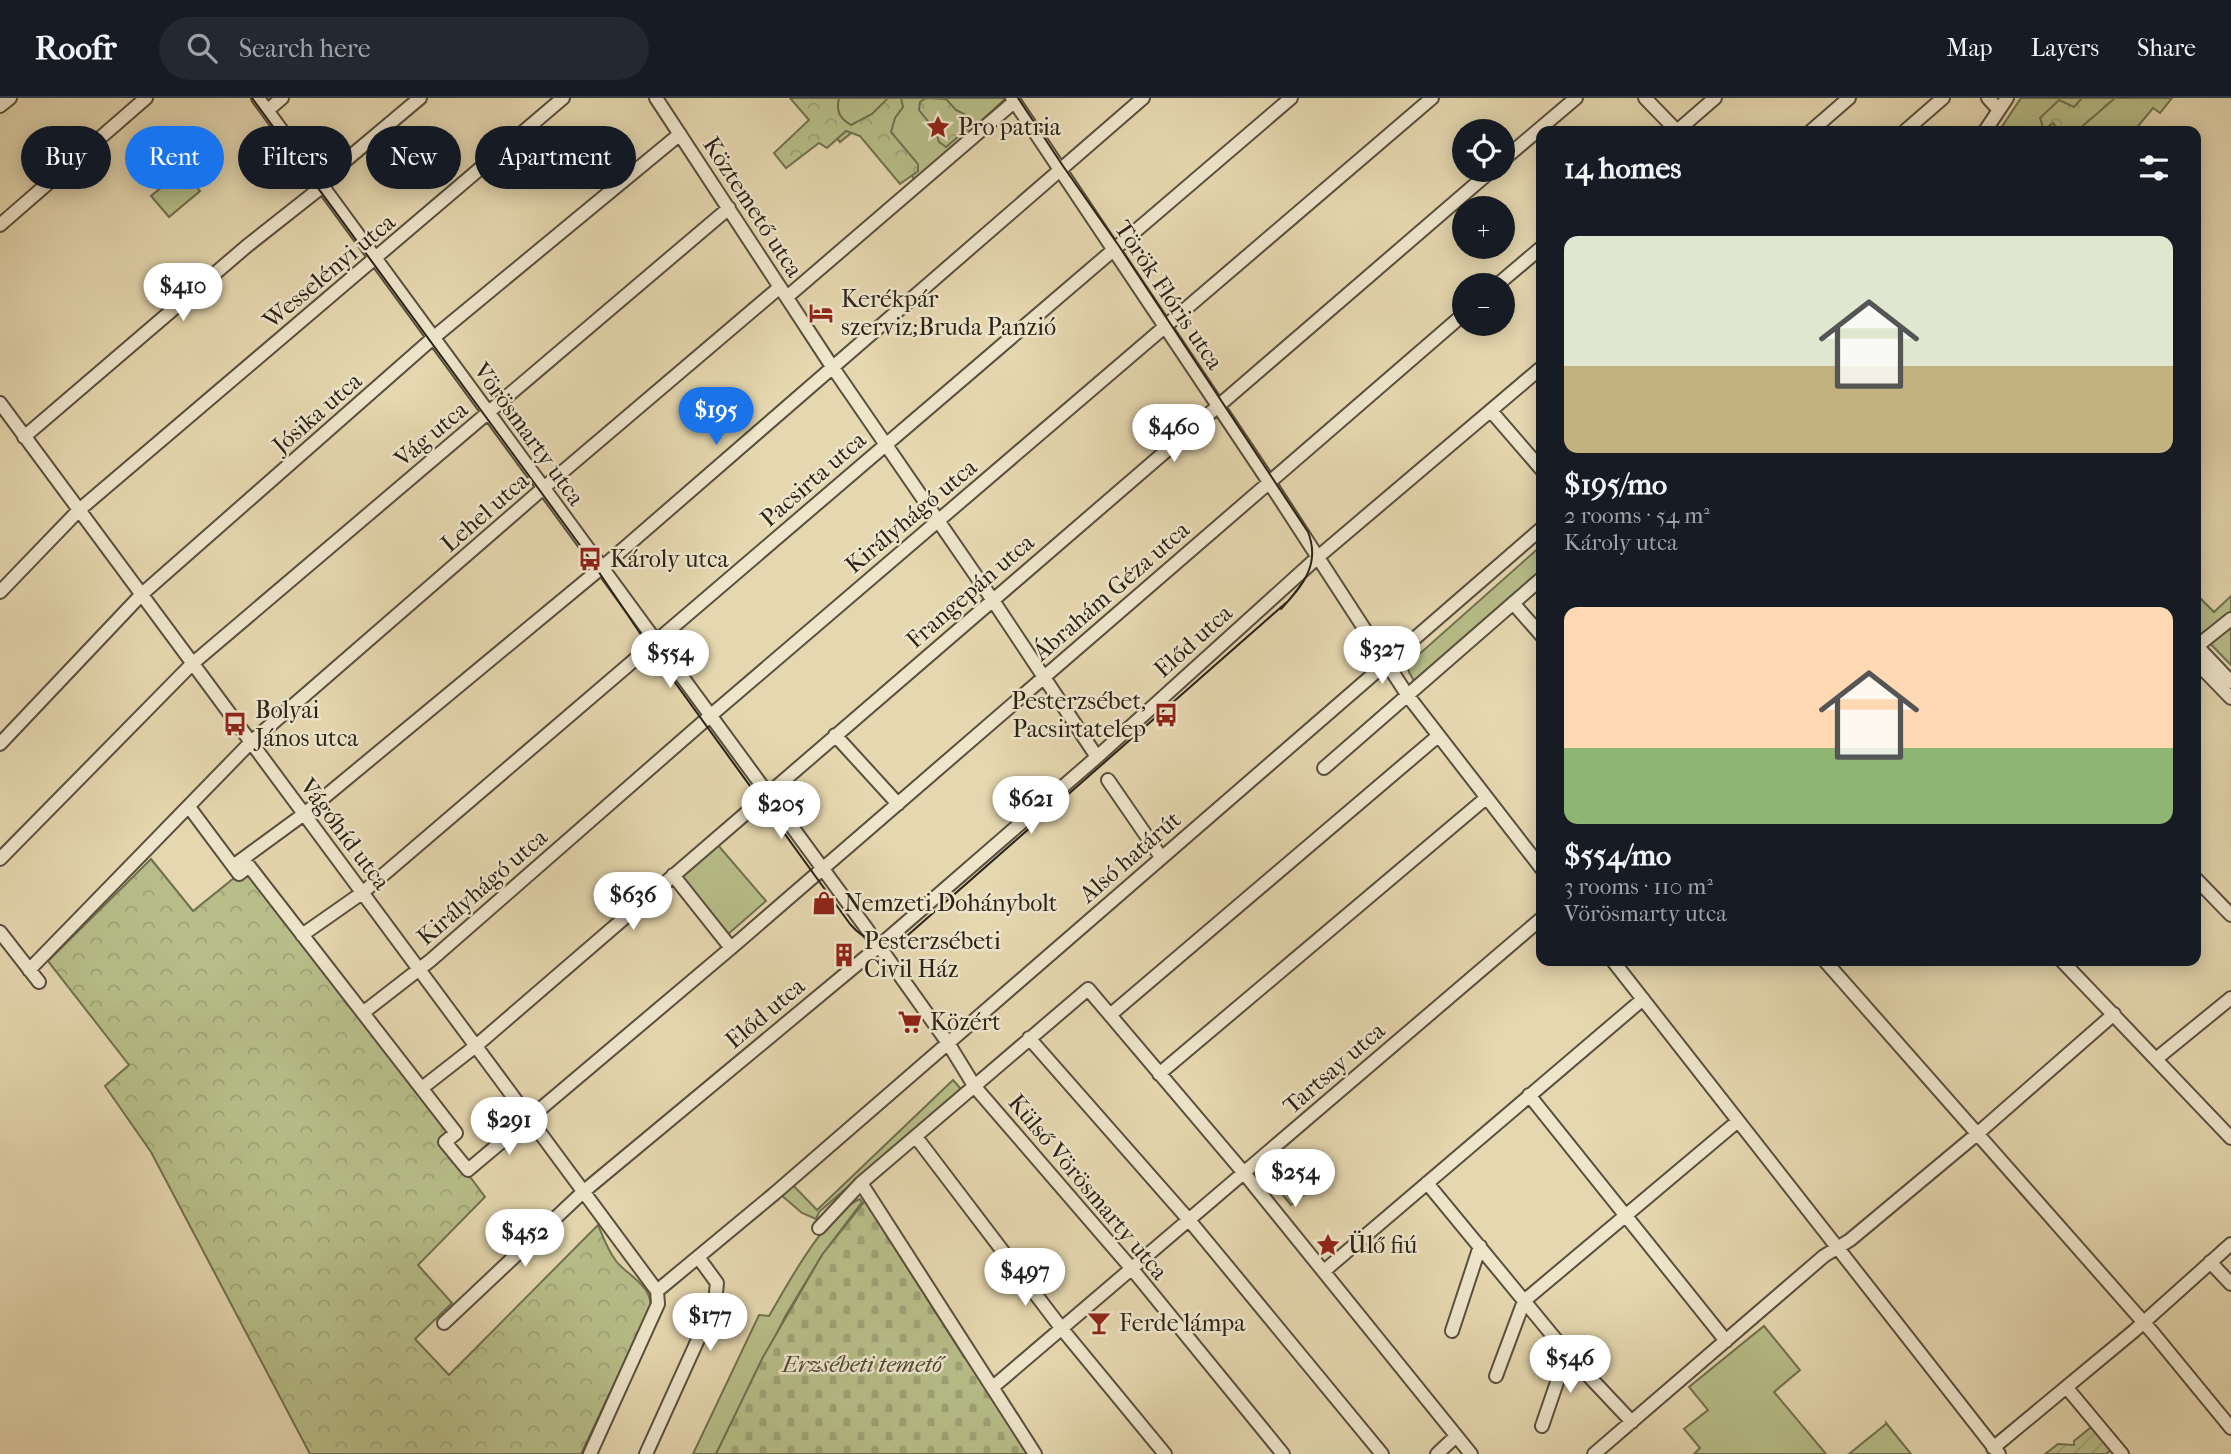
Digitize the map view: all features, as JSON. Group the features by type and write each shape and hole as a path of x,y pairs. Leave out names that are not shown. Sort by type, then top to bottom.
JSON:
{"street":[{"path":"0,106 10,98"},
{"path":"0,225 146,98"},
{"name":"Vörösmarty utca","path":"258,98 280,126"},
{"path":"268,110 282,98"},
{"path":"352,158 420,98"},
{"name":"Wesselényi utca","path":"0,592 79,510 563,98"},
{"path":"233,866 304,814 601,567 1143,98"},
{"name":"Pacsirta utca","path":"302,935 362,893 1292,98"},
{"name":"Királyhágó utca","path":"364,1012 420,969 937,520 1166,328 1433,98"},
{"path":"1543,126 1576,98"},
{"path":"1645,98 1672,126"},
{"path":"1683,126 1715,98"},
{"path":"1817,126 1849,98"},
{"path":"1911,126 1943,98"},
{"path":"1987,98 1999,110"},
{"path":"1988,126 2007,98"},
{"name":"Köztemető utca","path":"662,100 680,134 783,292 1097,757"},
{"name":"Török Flóris utca","path":"1013,100 1269,482 1407,694 1536,861"},
{"name":"Lehel utca","path":"251,742 543,489 1013,100"},
{"path":"1515,150 1536,132"},
{"name":"Jósika utca","path":"0,744 142,594 433,338 680,134"},
{"name":"Frangepán utca","path":"422,1088 477,1045 1478,182"},
{"path":"24,437 316,189"},
{"name":"Vörösmarty utca","path":"326,189 822,869"},
{"name":"Vág utca","path":"0,859 192,664 729,208"},
{"path":"1511,273 1536,252"},
{"name":"Ábrahám Géza utca","path":"422,1088 456,1133 445,1142 467,1170 731,948 1452,324"},
{"name":"Előd utca","path":"444,1323 583,1192 878,947 1097,757 1318,557 1536,372"},
{"name":"Vágóhíd utca","path":"0,403 657,1291"},
{"path":"1491,411 1536,463"},
{"name":"Alsó határút","path":"657,1291 948,1044 1536,533"},
{"path":"1324,768 1536,583"},
{"path":"1513,603 1536,629"},
{"path":"2201,643 2231,619"},
{"path":"2201,650 2231,682"},
{"path":"2201,667 2231,698"},
{"path":"835,736 898,804"},
{"path":"1110,1015 1438,736"},
{"path":"29,970 251,742"},
{"path":"1108,779 1161,857"},
{"path":"1159,1074 1486,798"},
{"path":"189,807 239,874 249,866 422,1088"},
{"path":"822,869 948,1044 972,1082"},
{"path":"673,875 731,948"},
{"path":"2201,884 2231,915"},
{"name":"Tartsay utca","path":"993,1387 1536,923"},
{"path":"0,932 39,982"},
{"path":"1617,966 1996,1451 2231,1244"},
{"path":"1829,966 2153,1333 2231,1428"},
{"path":"2067,966 2231,1138"},
{"path":"819,1228 862,1184 916,1137 972,1082 1088,989 1244,1173 1471,1454"},
{"path":"2156,1059 2231,998"},
{"path":"1324,1271 1643,999"},
{"path":"1594,1454 1824,1256 1850,1240 1978,1134 2114,1014"},
{"path":"1029,1038 1189,1220 1382,1454"},
{"name":"Külső Vörösmarty utca","path":"972,1082 1132,1269 1283,1454"},
{"path":"1529,1095 1726,1341"},
{"path":"1496,1376 1524,1301 1738,1121"},
{"path":"916,1137 1062,1329 1165,1454"},
{"path":"1427,1183 1567,1353 1632,1422"},
{"path":"862,1184 1035,1454"},
{"path":"1452,1331 1480,1246"},
{"path":"646,1454 715,1302 717,1283 698,1257"},
{"path":"2210,1262 2231,1284"},
{"path":"590,1454 658,1304 657,1291"},
{"path":"1542,1426 1567,1353"},
{"path":"2067,1388 2122,1454"},
{"path":"1437,1454 1456,1437"}],"green space":[{"path":"790,98 839,98 839,114 851,125 872,114 888,98 901,98 903,107 895,118 891,132 918,164 918,171 900,184 860,136 846,131 827,148 819,143 786,168 774,153 809,120"},
{"path":"802,98 1005,99 916,181 866,121 840,142"},
{"path":"926,98 946,99 956,110 970,117 967,129 946,147 939,142 935,130 919,110 920,102"},
{"path":"2021,98 2172,98 2160,113 2153,108 2138,126 2002,126"},
{"path":"2082,98 2115,98 2083,126 2055,126 2053,123 2043,126 2040,118 2059,100 2074,107"},
{"path":"160,189 200,191 169,217 151,196"},
{"path":"1536,550 1536,581 1420,682 1414,681 1407,665"},
{"path":"2231,596 2231,665 2201,634 2201,599 2214,612"},
{"path":"717,844 766,901 727,935 678,878"},
{"path":"151,859 193,911 249,866 456,1133 445,1143 485,1197 418,1265 452,1303 415,1339 449,1375 598,1225 616,1261 644,1288 648,1294 650,1308 581,1454 310,1454 151,1152 105,1086 129,1065 48,961"},
{"path":"953,1080 961,1089 902,1143 894,1146 819,1212 816,1219 802,1213 780,1194 792,1184 817,1210"},
{"path":"1286,1153 1314,1187 1291,1205 1264,1172"},
{"path":"860,1199 862,1202 822,1255 786,1315 716,1454 693,1454 759,1315 769,1316 821,1234 833,1219"},
{"name":"Erzsébeti temető","path":"865,1201 964,1357 970,1354 1032,1454 716,1454 763,1357 822,1255"},
{"path":"1764,1326 1800,1370 1774,1392 1826,1454 1694,1454 1700,1448 1684,1429 1708,1410 1689,1387"},
{"path":"1886,1424 1911,1454 1849,1454"},
{"path":"2095,1424 2115,1447 2106,1454 2045,1454 2058,1444 2074,1445 2074,1441"}],"tram line":[{"path":"252,98 590,559 650,648 850,924 869,939 892,942 908,935 1287,602"},
{"path":"1018,98 1308,532 1311,565 1296,592 1281,609"}],"place":[{"name":"Pro patria","path":"938,127"},
{"name":"Kerékpár szerviz;Bruda Panzió","path":"821,313"},
{"name":"Károly utca","path":"590,559"},
{"name":"Pesterzsébet, Pacsirtatelep","path":"1166,715"},
{"name":"Bolyai János utca","path":"235,724"},
{"name":"Nemzeti Dohánybolt","path":"824,903"},
{"name":"Pesterzsébeti Civil Ház","path":"844,955"},
{"name":"Közért","path":"910,1022"},
{"name":"Ülő fiú","path":"1328,1245"},
{"name":"Ferde lámpa","path":"1099,1323"}]}
